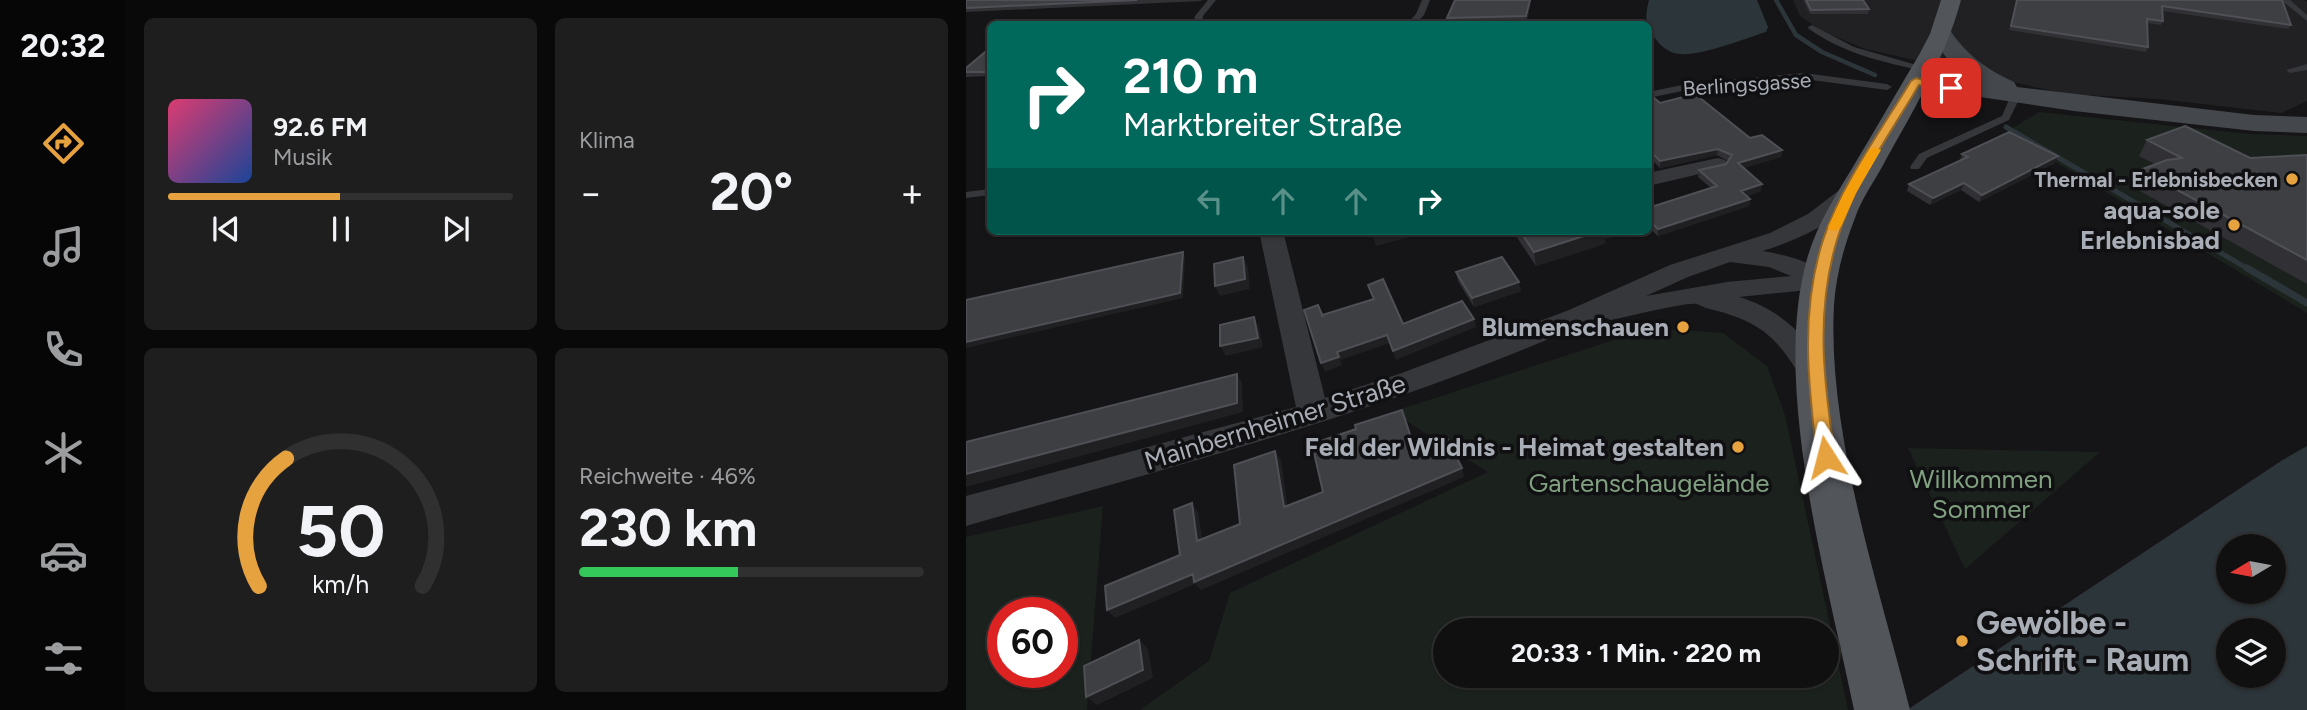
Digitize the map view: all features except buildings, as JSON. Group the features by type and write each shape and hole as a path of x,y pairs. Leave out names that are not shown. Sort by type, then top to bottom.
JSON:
{"main road":[{"name":"Mainbernheimer Straße","path":"1882,710 1834,500 1816,380 1815,331 1819,282 1831,238 1850,193 1941,34 1951,0"},
{"path":"1941,34 1953,55 1964,65 2024,96"},
{"path":"1919,74 2024,96 2254,123 2307,125"},
{"path":"2193,115 2307,119"}],"street":[{"path":"1652,179 1718,164"},
{"name":"Mainbernheimer Straße","path":"966,511 1311,413 1409,382 1578,316 1654,281 1798,229 1850,193"},
{"path":"1272,235 1309,387 1311,413"},
{"name":"Mainbernheimer Straße","path":"1717,259 1747,256 1778,261 1819,282"},
{"name":"Mainbernheimer Straße","path":"1578,316 1683,300 1727,290 1819,282"},
{"name":"Mainbernheimer Straße","path":"1683,300 1729,303 1774,326 1800,350 1816,380"}],"lane":[{"path":"1198,21 1199,16 1212,0"},
{"path":"1414,21 1420,15 1426,0"},
{"path":"2285,0 2307,19"},
{"path":"1812,27 1831,41 1919,74"},
{"path":"2290,70 2307,68"},
{"name":"Berlingsgasse","path":"1652,94 1692,86 1804,76 1887,87"},
{"path":"1915,167 1923,156 2006,118 2024,96"},
{"path":"966,195 987,192"}],"shaded area":[{"path":"1649,0 1757,0 1768,27 1766,32 1723,46 1689,54 1676,54 1655,38 1652,33 1652,21 1646,19"},
{"path":"1793,0 2304,0 2307,2 2307,101 2281,113 2159,99 2066,94 1865,49 1820,30 1800,16"},
{"path":"2307,446 2307,710 1907,710 2281,461"}],"green space":[{"name":"aqua-sole Erlebnisbad","path":"2039,112 2250,134 2307,136 2307,313 2006,132"},
{"name":"Gartenschaugelände","path":"1665,329 1723,333 1767,366 1785,415 1828,618 1433,618 1433,688 1839,688 1839,668 1848,710 1140,710 1209,661 1230,593 1488,472 1392,412 1623,337"},
{"name":"Willkommen Sommer","path":"1908,448 2100,452 1965,569"},
{"path":"1103,506 1087,710 966,710 966,537"}],"waterway":[{"path":"1776,0 1796,35 1822,52 1875,75"},
{"path":"2006,127 2250,270"},
{"path":"2247,268 2307,303"}],"slow traffic":[{"path":"1835,227 1850,193 1875,150"}],"place":[{"name":"Thermal - Erlebnisbecken","path":"2292,179"},
{"name":"aqua-sole Erlebnisbad","path":"2234,225"},
{"name":"Blumenschauen","path":"1683,327"},
{"name":"Feld der Wildnis - Heimat gestalten","path":"1738,447"},
{"name":"Gewölbe - Schrift - Raum","path":"1962,641"}],"route":[{"path":"1826,457 1816,380 1815,331 1819,282 1831,238 1850,193 1916,81 1951,88"}]}
